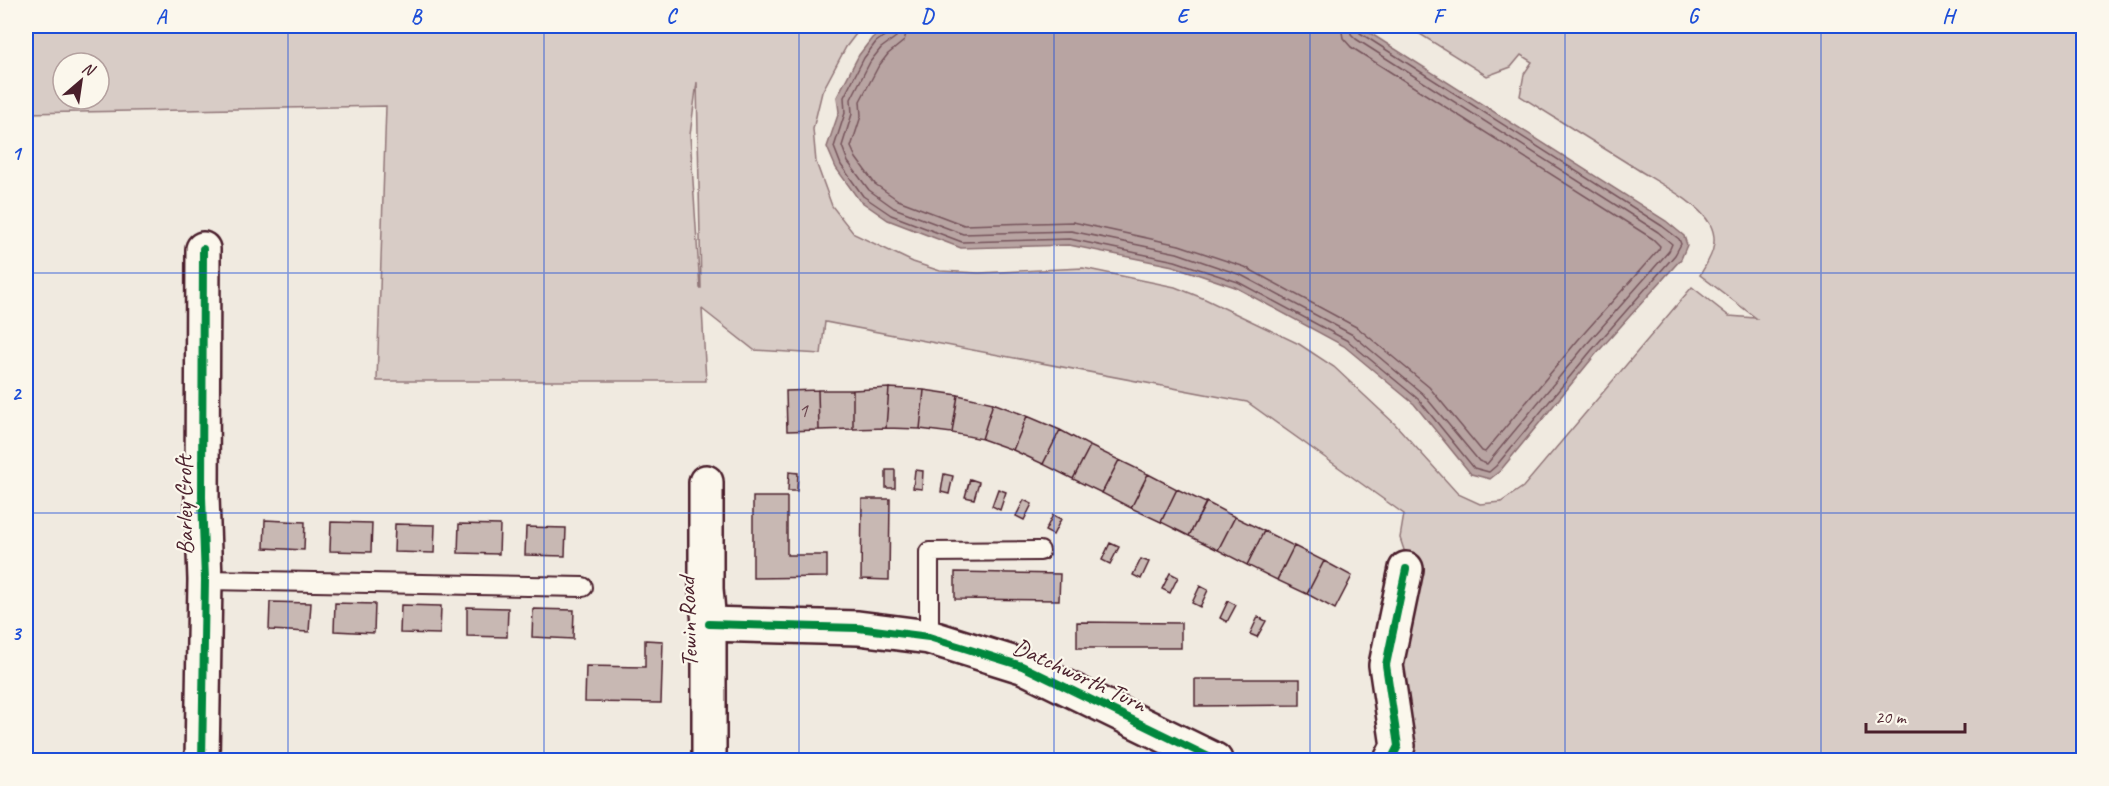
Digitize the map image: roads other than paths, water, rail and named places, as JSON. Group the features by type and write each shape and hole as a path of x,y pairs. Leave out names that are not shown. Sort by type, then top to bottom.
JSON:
{"street":[{"name":"Barley Croft","path":"201,760 205,580 202,497 203,249"},
{"name":"Tewin Road","path":"706,482 709,760"},
{"path":"1391,760 1398,746 1386,665 1406,569"},
{"name":"Datchworth Turn","path":"709,624 858,628 929,637 1022,666 1215,760"}],"lane":[{"path":"929,637 929,552 1040,551"},
{"path":"205,580 583,587"}],"water":[{"path":"889,26 1359,26 1666,221 1684,236 1687,245 1681,259 1595,355 1500,471 1490,479 1471,474 1414,404 1344,346 1235,287 1173,266 1069,245 961,248 888,220 859,200 836,168 827,147 839,112 837,97 859,55 872,38"}]}
